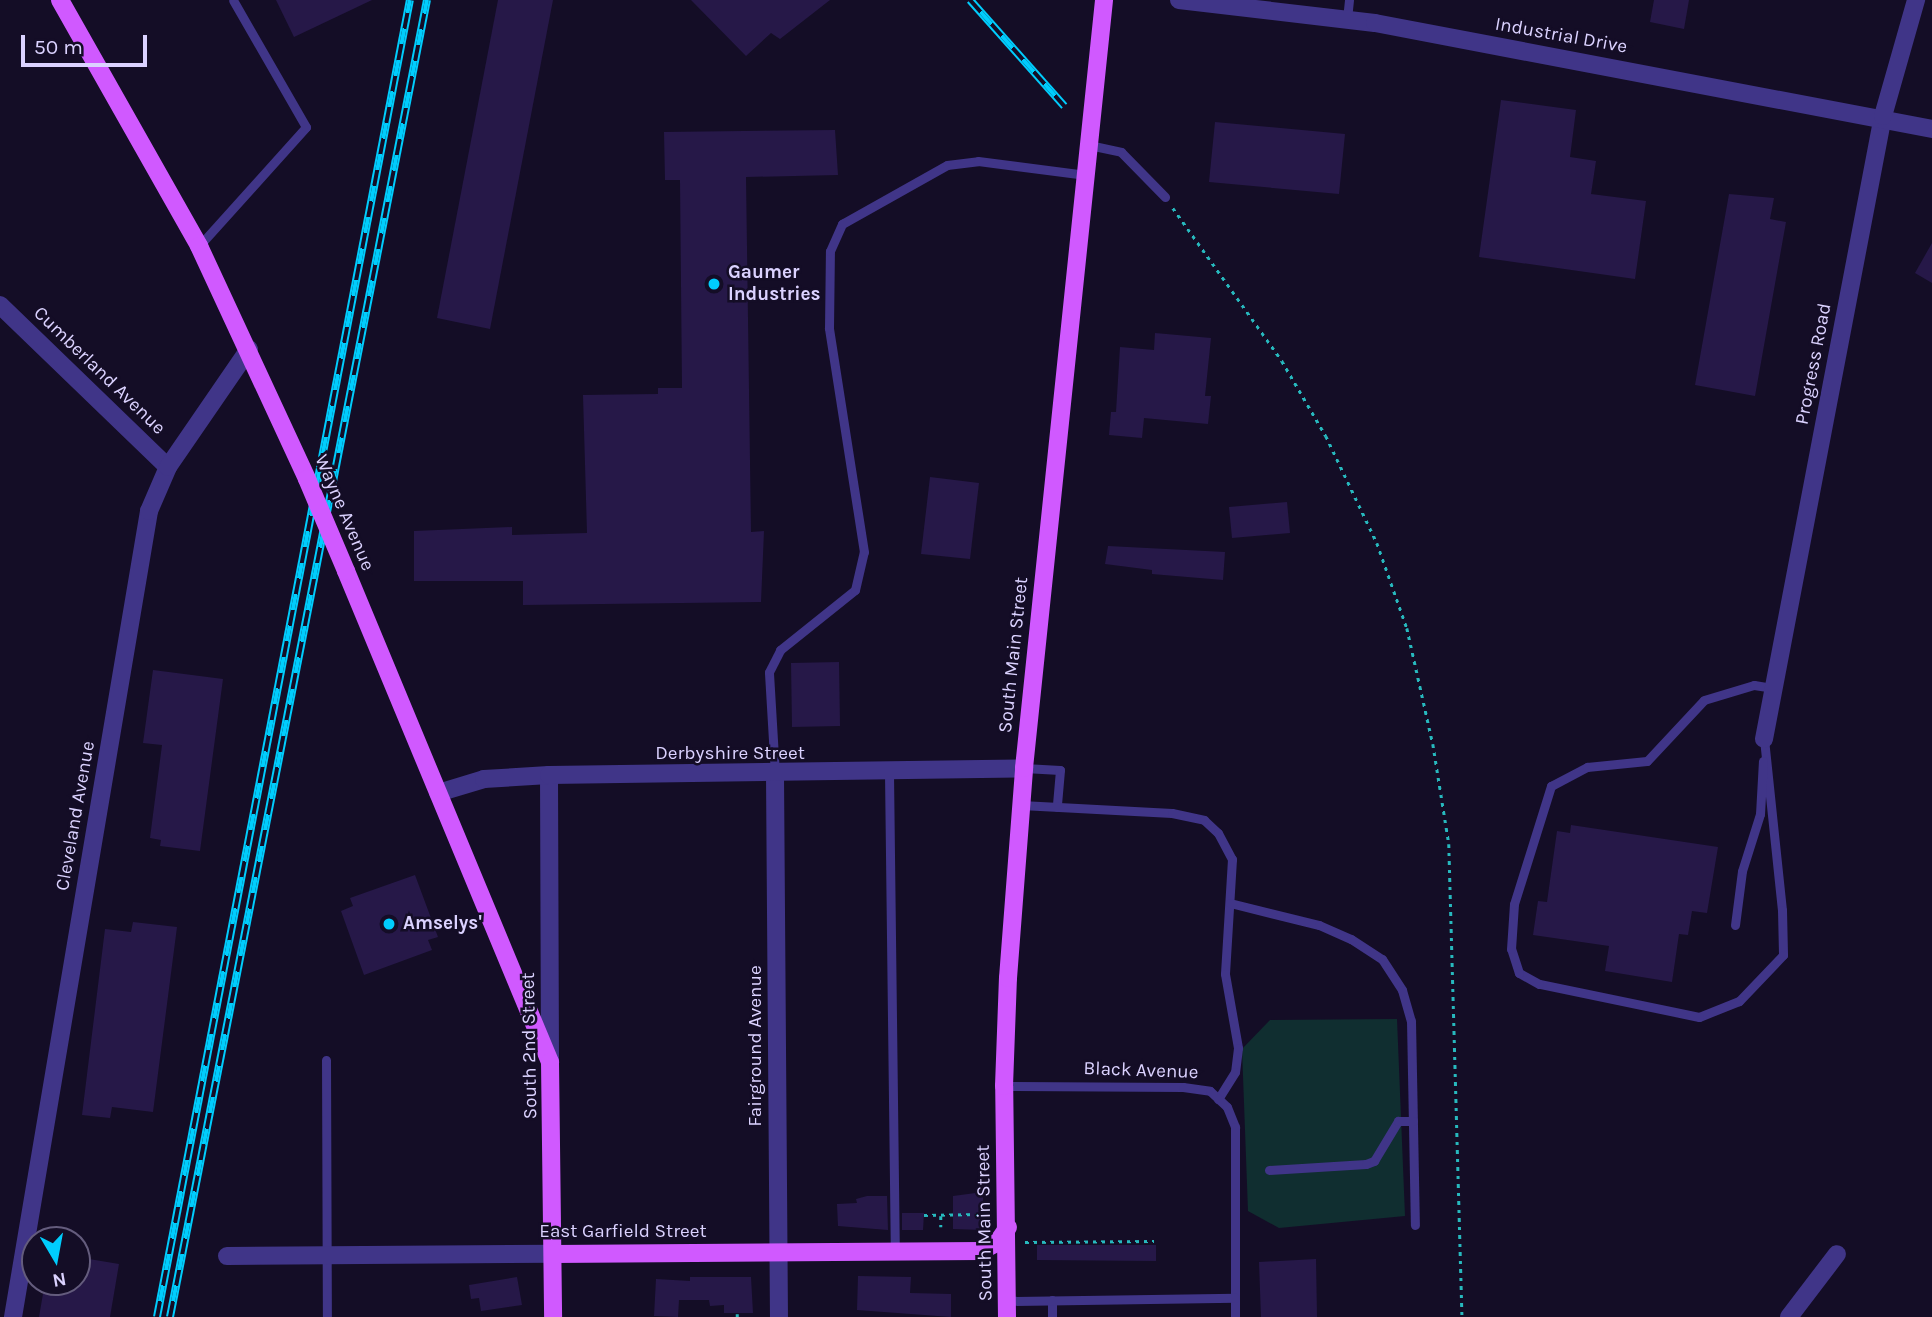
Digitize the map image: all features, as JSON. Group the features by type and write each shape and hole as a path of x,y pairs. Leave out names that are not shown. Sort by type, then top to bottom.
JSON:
{"main road":[{"name":"Wayne Avenue","path":"60,0 198,246 249,349 346,571 550,1062"},
{"name":"South Main Street","path":"1007,1309 1008,1227 1004,1086 1021,805 1104,0"},
{"name":"South 2nd Street","path":"550,1062 554,1317"},
{"path":"981,1251 997,1243 1008,1227"},
{"name":"East Garfield Street","path":"553,1254 981,1251"},
{"path":"981,1251 998,1259 1008,1271"}],"street":[{"name":"Industrial Drive","path":"1179,0 1347,19 1883,116 1932,129"},
{"name":"Progress Road","path":"1764,739 1883,116 1916,0"},
{"name":"Cumberland Avenue","path":"0,305 168,467"},
{"name":"Cleveland Avenue","path":"13,1317 149,511 168,467 249,349"},
{"name":"Derbyshire Street","path":"438,793 484,779 549,775 775,775 1024,768"},
{"name":"South 2nd Street","path":"549,775 550,1062"},
{"name":"Fairground Avenue","path":"775,775 779,1317"},
{"name":"East Garfield Street","path":"227,1256 553,1254"},
{"path":"1789,1317 1837,1254"}],"lane":[{"path":"198,246 306,127 233,0"},
{"path":"1347,19 1349,0"},
{"path":"1088,145 1121,152 1165,197"},
{"path":"775,775 769,673 780,650 855,590 864,552 829,328 830,251 842,225 947,165 978,161 1086,175"},
{"path":"1764,739 1783,910 1783,955 1739,1001 1699,1017 1539,984 1519,973 1511,949 1514,904 1551,786 1587,767 1647,761 1704,700 1754,685 1774,688"},
{"path":"1735,925 1742,871 1760,814 1764,739"},
{"path":"1024,768 1060,770 1057,807"},
{"path":"888,773 895,1250"},
{"path":"1021,805 1172,813 1204,820 1218,833 1232,859 1225,974 1238,1048 1235,1072 1218,1099"},
{"path":"1230,903 1319,925 1381,959 1402,990 1411,1021 1415,1225"},
{"path":"326,1060 329,1256 327,1317"},
{"name":"Black Avenue","path":"1004,1086 1183,1087 1210,1091 1227,1107 1235,1127 1235,1317"},
{"path":"1269,1170 1366,1164 1374,1161 1398,1121 1413,1121"},
{"path":"1007,1309 1052,1300 1235,1298"},
{"path":"1052,1300 1052,1317"}],"path":[{"path":"1165,197 1282,361 1326,436 1377,543 1407,628 1433,744 1448,844 1462,1317"},
{"path":"924,1216 981,1214"},
{"path":"941,1215 941,1227"},
{"path":"1023,1242 1154,1241"}],"green space":[{"path":"1397,1019 1405,1216 1279,1228 1248,1211 1242,1049 1270,1020"}],"building":[{"path":"276,0 372,0 294,37"},
{"path":"498,0 553,0 490,329 437,318"},
{"path":"691,0 830,0 780,39 771,33 746,56"},
{"path":"1654,0 1689,0 1684,29 1650,22"},
{"path":"1501,100 1576,110 1570,157 1596,161 1591,194 1646,201 1635,279 1479,257"},
{"path":"1215,122 1345,134 1339,194 1209,182"},
{"name":"Gaumer Industries","path":"835,130 838,175 746,177 751,532 764,531 761,602 523,605 523,581 414,581 414,531 512,527 512,535 587,533 583,395 658,394 658,388 682,388 680,180 665,180 664,132"},
{"path":"1729,194 1774,198 1770,219 1786,222 1755,396 1695,385"},
{"path":"1932,243 1932,283 1915,273"},
{"path":"1155,333 1211,338 1205,396 1211,396 1208,424 1144,418 1142,438 1109,435 1111,412 1116,412 1120,347 1154,350"},
{"path":"930,477 979,483 970,559 921,554"},
{"path":"1287,502 1290,533 1232,538 1229,507"},
{"path":"1108,546 1225,552 1223,580 1152,574 1152,570 1105,564"},
{"path":"839,662 840,726 792,727 791,663"},
{"path":"153,670 223,679 200,851 160,846 161,840 150,838 162,745 143,743"},
{"path":"1571,825 1718,847 1707,913 1692,911 1688,935 1679,934 1672,982 1605,971 1609,946 1533,935 1538,901 1547,902 1557,831 1570,833"},
{"name":"Amselys'","path":"415,875 438,937 428,940 432,950 364,975 341,911 353,906 350,898"},
{"path":"133,922 177,927 153,1112 112,1107 110,1118 82,1115 105,929 131,932"},
{"path":"983,1192 983,1230 953,1229 953,1196"},
{"path":"887,1196 888,1230 838,1226 837,1204 857,1203 856,1199"},
{"path":"902,1213 924,1213 923,1230 902,1230"},
{"path":"1037,1245 1156,1245 1156,1261 1037,1260"},
{"path":"91,1259 119,1264 110,1317 39,1317 43,1296 91,1296"},
{"path":"1316,1259 1317,1317 1261,1317 1259,1262"},
{"path":"858,1276 911,1277 910,1293 951,1294 951,1317 857,1310"},
{"path":"517,1277 522,1305 481,1311 479,1298 471,1299 469,1285"},
{"path":"690,1277 751,1277 753,1313 724,1313 724,1305 710,1306 709,1300 679,1300 678,1317 654,1316 656,1279 690,1281"}],"railway":[{"path":"157,1317 410,0"},
{"path":"170,1317 427,0"},
{"path":"970,0 1064,106"}],"place":[{"name":"Gaumer Industries","path":"714,284"},
{"name":"Amselys'","path":"389,924"}]}
